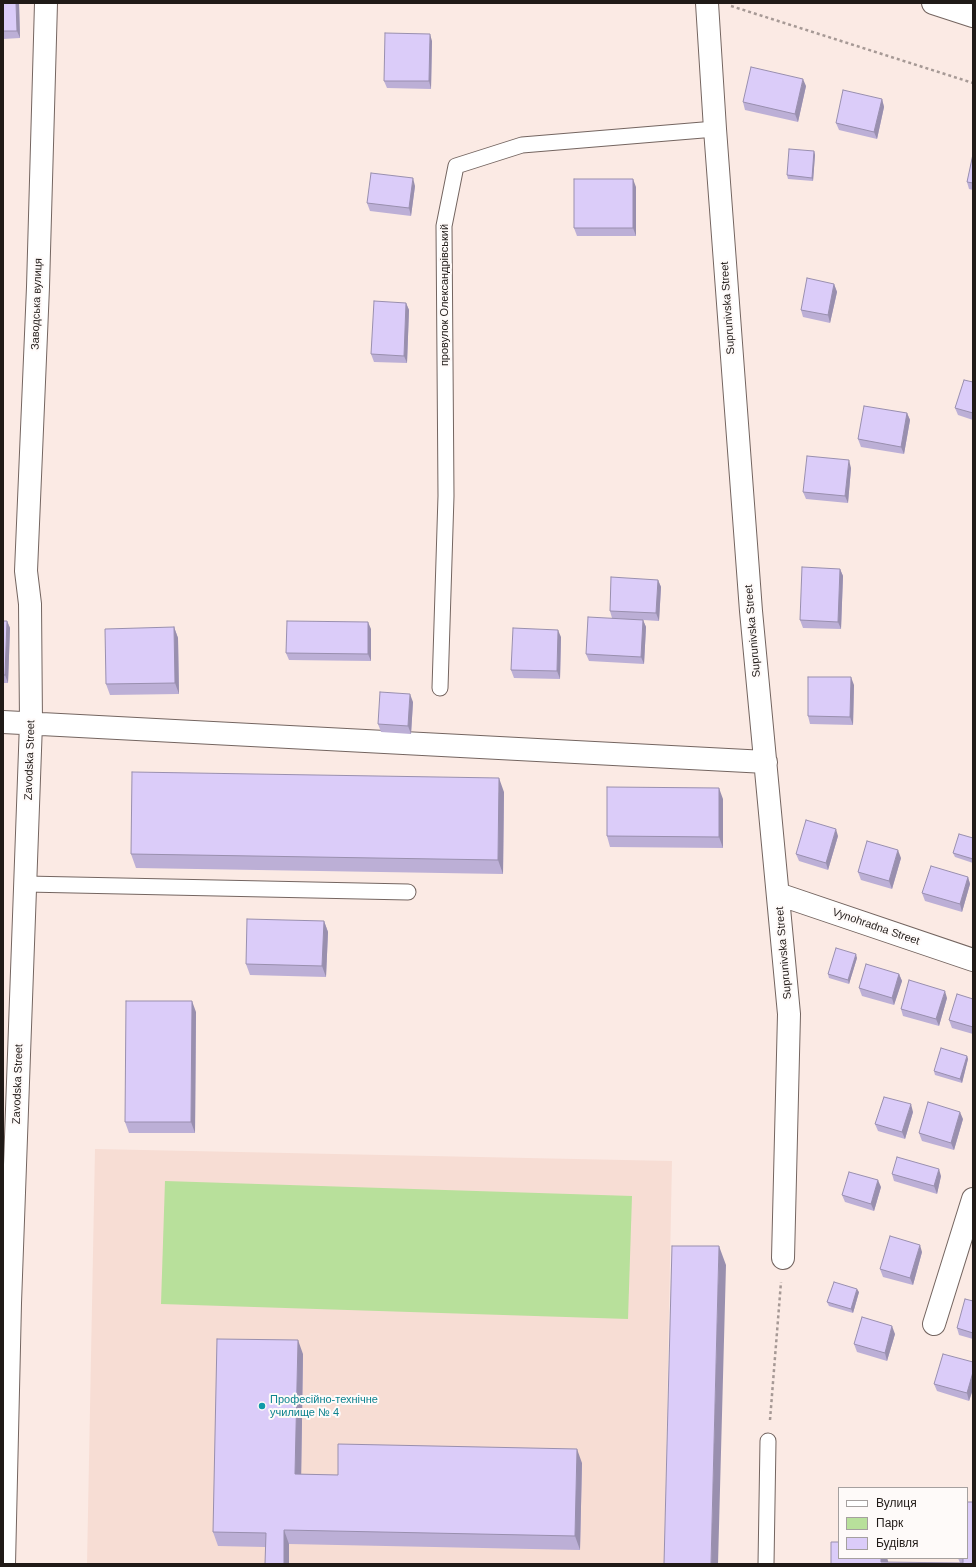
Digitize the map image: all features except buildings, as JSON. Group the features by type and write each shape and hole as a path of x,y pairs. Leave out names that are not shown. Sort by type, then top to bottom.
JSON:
{"street":[{"name":"Zavodska Street","path":"4,1564 10,1303 31,723 30,604 26,571 38,279 46,3"},
{"name":"Suprunivska Street","path":"707,3 751,611 789,1014 783,1258"},
{"path":"933,3 973,16"},
{"path":"3,722 766,762"},
{"name":"Vynohradna Street","path":"778,894 973,960"},
{"path":"934,1324 973,1199"}],"lane":[{"name":"провулок Олександрівський","path":"440,688 446,496 444,226 456,166 522,145 715,129"},
{"path":"26,884 408,892"},
{"path":"766,1564 768,1441"}],"path":[{"path":"729,5 973,83"},
{"path":"768,1441 774,1391 783,1258"}],"shaded area":[{"path":"95,1149 672,1161 664,1564 87,1564"}],"green space":[{"path":"165,1181 632,1196 628,1319 161,1304"}],"place":[{"name":"Професійно-технічне училище № 4","path":"262,1406"}]}
